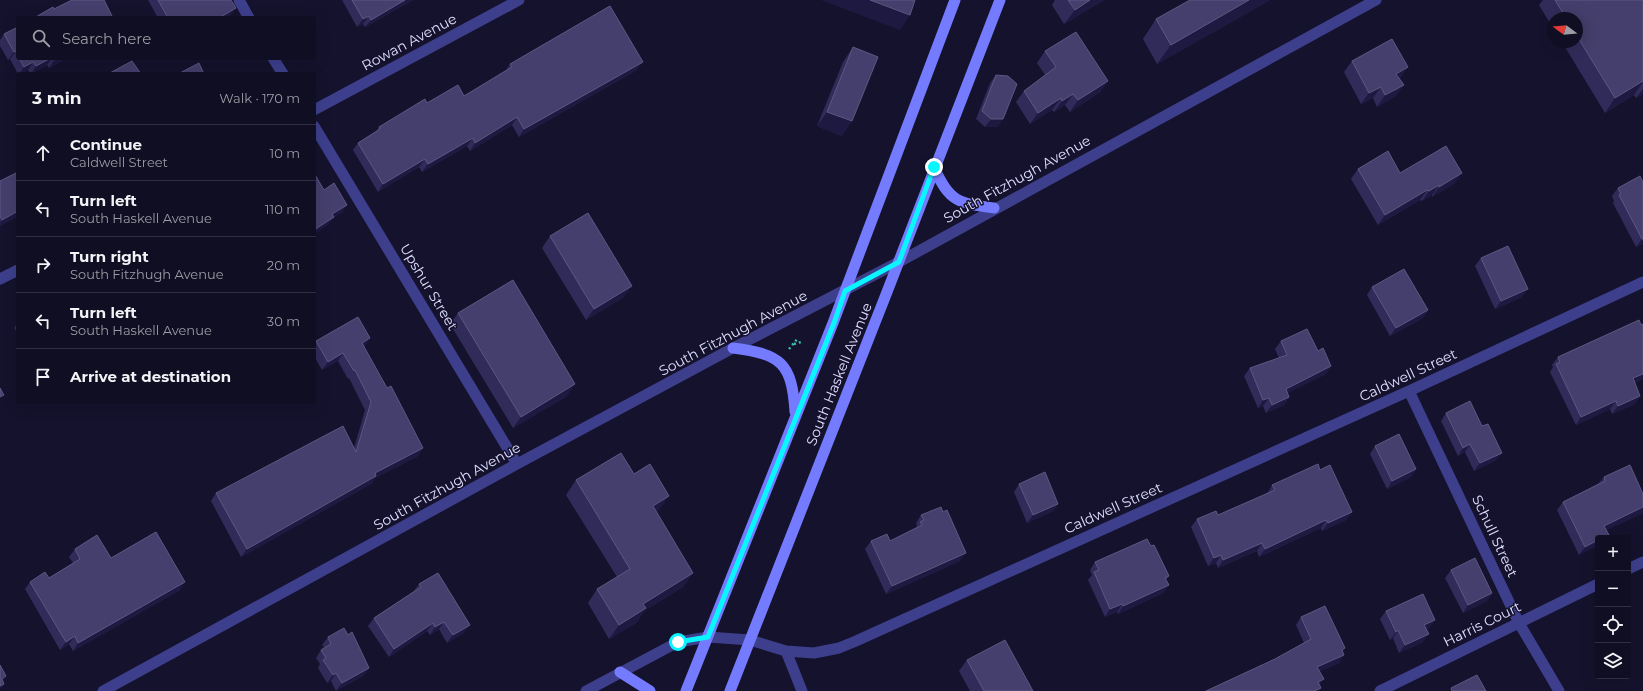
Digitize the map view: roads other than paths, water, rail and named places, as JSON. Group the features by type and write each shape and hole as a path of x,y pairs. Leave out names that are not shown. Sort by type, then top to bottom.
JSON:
{"main road":[{"name":"South Haskell Avenue","path":"686,691 834,323 955,0"},
{"name":"South Haskell Avenue","path":"730,691 899,262 934,167 1000,0"},
{"path":"934,167 942,185 960,202 994,208"},
{"path":"733,348 771,356 783,364 791,382 796,416"},
{"path":"620,672 650,691"}],"street":[{"path":"239,0 248,16"},
{"name":"Rowan Avenue","path":"316,109 518,0"},
{"name":"South Fitzhugh Avenue","path":"103,691 517,464 733,348 899,262 994,208 1376,0"},
{"path":"274,60 282,72"},
{"name":"Upshur Street","path":"316,129 517,464"},
{"path":"0,279 16,271"},
{"name":"Caldwell Street","path":"586,691 678,642 708,637 750,640 786,651 814,653 839,648 1409,391 1643,282"},
{"name":"Schull Street","path":"1409,391 1520,623 1559,691"},
{"path":"1631,568 1643,562"},
{"name":"Harris Court","path":"1380,691 1595,586"},
{"path":"786,651 802,691"}]}
